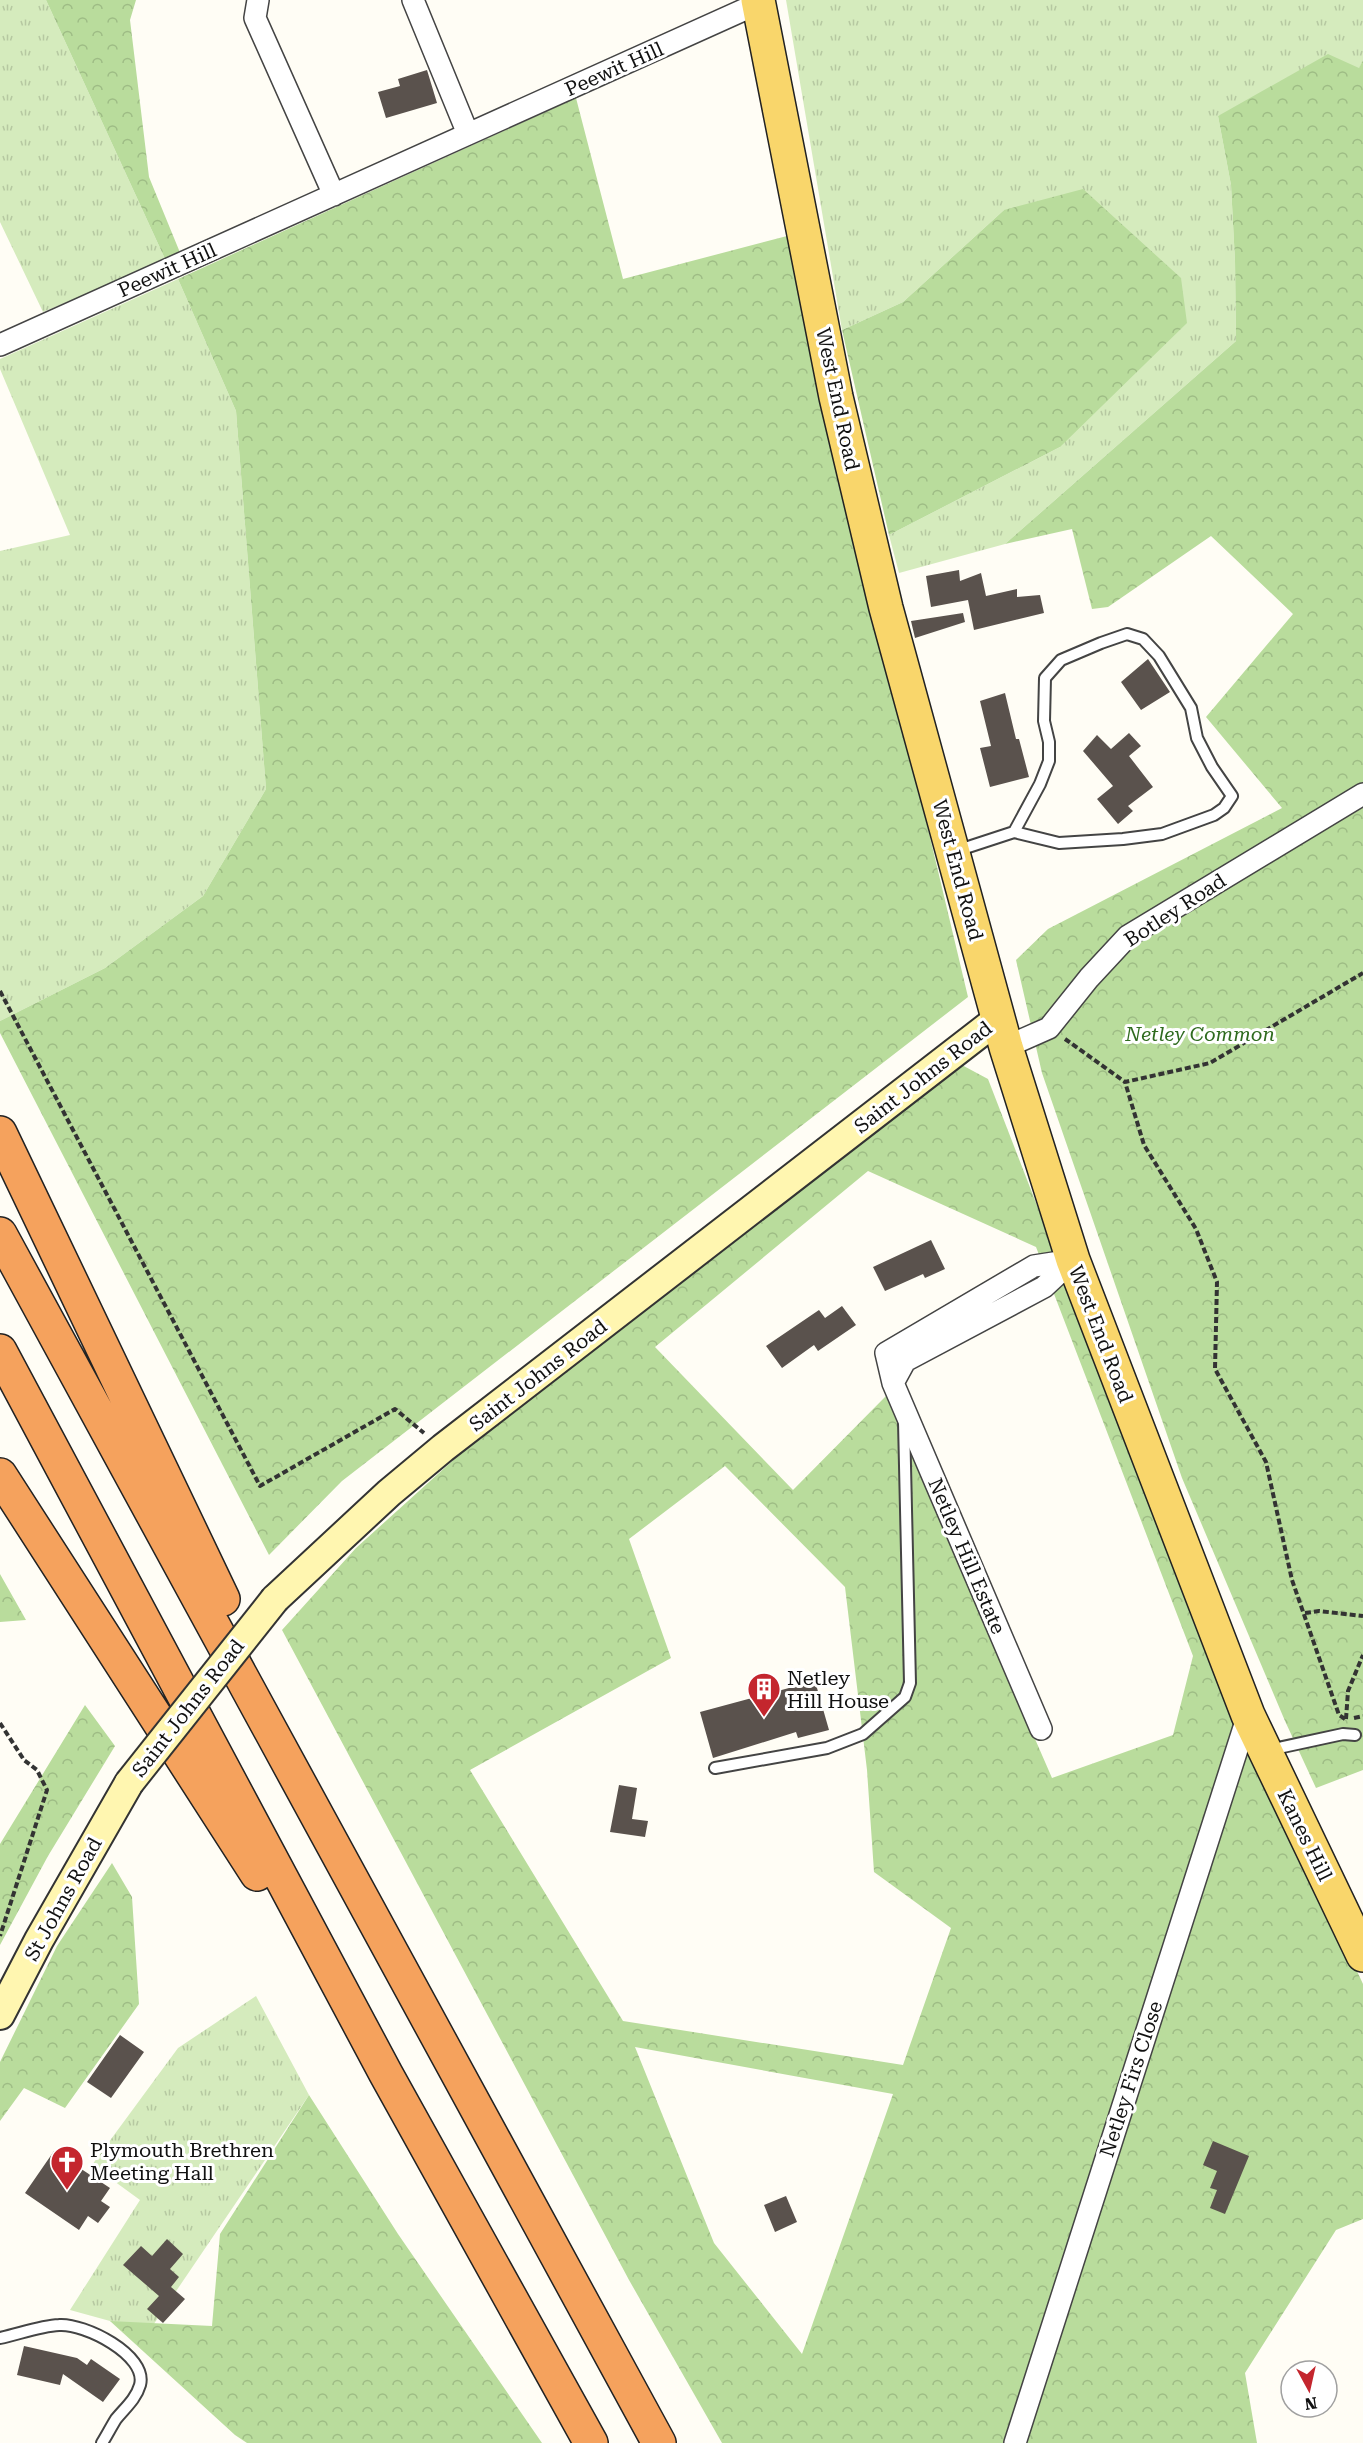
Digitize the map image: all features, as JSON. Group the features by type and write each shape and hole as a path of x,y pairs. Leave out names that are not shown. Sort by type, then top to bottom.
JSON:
{"highway":[{"path":"0,1133 387,1941"},
{"path":"0,1234 659,2443"},
{"path":"0,1351 386,2074 591,2443"},
{"path":"0,1475 386,2074"}],"main road":[{"name":"West End Road","path":"758,2 837,397 886,608 1002,1033 1072,1260 1248,1715"},
{"name":"Saint Johns Road","path":"129,1783 275,1599 389,1493 443,1448 1002,1033"},
{"name":"Kanes Hill","path":"1248,1715 1363,1955"},
{"name":"St Johns Road","path":"0,2015 39,1940 129,1783"}],"street":[{"path":"258,0 255,18 334,195"},
{"path":"413,0 468,134"},
{"name":"Peewit Hill","path":"0,345 758,2"},
{"name":"Botley Road","path":"1002,1033 1049,1028 1089,978 1128,936 1363,794"},
{"name":"Netley Hill Estate","path":"1041,1729 893,1383 905,1361 1044,1287 1072,1260"},
{"name":"Netley Firs Close","path":"1015,2443 1248,1715"}],"lane":[{"path":"953,852 1014,832 1059,843 1124,840 1162,834 1214,815 1224,808 1232,795 1212,766 1197,738 1191,708 1159,656 1143,639 1127,634 1061,660 1045,678 1044,721 1050,742 1049,761 1040,784 1014,832"},
{"path":"715,1768 827,1748 863,1734 905,1697 910,1683 904,1407"},
{"path":"1265,1751 1343,1734 1355,1735"},
{"path":"0,2338 60,2324 105,2338 135,2362 140,2370 141,2384 133,2401 117,2419 102,2443"}],"path":[{"path":"1125,1082 1210,1063 1363,973"},
{"path":"0,992 260,1486 395,1409 443,1448"},
{"path":"1049,1028 1125,1082 1144,1145 1196,1229 1217,1282 1215,1369 1266,1462 1293,1580 1339,1715 1346,1719 1348,1691 1363,1655"},
{"path":"1305,1613 1319,1611 1363,1616"},
{"path":"0,1723 24,1760 38,1770 47,1790 0,1936"}],"green space":[{"path":"0,0 46,0 166,261 43,312 0,222"},
{"path":"46,0 136,0 130,20 149,177 181,255 166,261"},
{"path":"786,0 1363,0 1363,60 1359,69 1218,116 1231,185 1236,341 1005,544 899,573 889,535 1060,447 1004,210 903,302 842,330"},
{"name":"Netley Common","path":"1328,54 1359,68 1363,60 1363,1770 1316,1788 1285,1721 1182,1478 1042,1073 1016,960 1048,929 1282,808 1206,717 1293,614 1211,536 1108,607 1092,609 1072,529 1005,544 1236,341 1231,185 1218,116"},
{"path":"576,98 623,279 787,236 968,997 342,1481 269,1555 0,1033 0,1021 105,968 203,896 266,789 236,411 178,279"},
{"path":"1083,189 1181,278 1187,323 1060,447 889,535 842,330 903,302 1004,210"},
{"path":"178,279 236,411 266,789 203,896 105,968 0,1021 0,551 70,535 0,369 0,359"},
{"path":"960,1064 988,1079 1215,1665 1363,1984 1363,2219 1336,2230 1245,2373 1257,2443 722,2443 629,2280 282,1630 356,1548 470,1445","holes":["868,1171 1036,1247 1193,1656 1173,1735 1052,1778 886,1396 793,1490 655,1347","725,1466 845,1587 867,1770 874,1872 951,1928 903,2065 623,2021 470,1770 671,1658 629,1539","635,2047 893,2094 802,2354 714,2243"]},
{"path":"0,1574 26,1620 0,1622"},
{"path":"85,1705 115,1746 48,1856 0,1945 0,1844"},
{"path":"112,1863 132,1897 139,2004 65,2108 24,2088 0,2121 0,2062 57,1946"},
{"path":"256,1996 309,2095 143,2340 110,2321 70,2310 140,2200 92,2165 178,2048"},
{"path":"309,2095 398,2234 542,2443 247,2443 235,2435 110,2321 212,2326 220,2234"}],"building":[{"path":"427,70 437,103 386,118 378,92 400,86 398,79"},
{"path":"959,570 960,581 981,573 986,596 1017,589 1017,597 1040,595 1044,613 974,630 968,600 931,607 926,576"},
{"path":"963,613 965,622 915,638 911,621"},
{"path":"1148,659 1170,692 1141,710 1121,682"},
{"path":"1005,693 1016,739 1019,739 1029,777 990,787 980,748 991,746 980,701"},
{"path":"1129,733 1141,746 1129,756 1153,787 1128,806 1133,811 1118,824 1097,799 1113,786 1083,751 1097,735 1111,749"},
{"path":"931,1240 945,1269 925,1278 923,1274 885,1291 873,1267"},
{"path":"842,1306 856,1325 818,1351 814,1345 782,1368 766,1346 819,1310 825,1318"},
{"name":"Netley Hill House","path":"815,1681 829,1730 798,1738 796,1732 713,1758 700,1712"},
{"path":"619,1785 637,1788 632,1819 648,1821 645,1837 610,1832"},
{"path":"120,2035 144,2052 111,2098 87,2082"},
{"path":"1213,2141 1249,2156 1225,2214 1210,2208 1217,2190 1210,2188 1217,2171 1203,2165"},
{"name":"Plymouth Brethren Meeting Hall","path":"54,2151 110,2188 101,2201 110,2207 98,2223 88,2216 79,2230 25,2193"},
{"path":"786,2196 797,2222 775,2232 764,2205"},
{"path":"167,2239 183,2254 170,2269 179,2277 171,2287 185,2299 163,2323 147,2309 159,2296 123,2265 141,2246 152,2256"},
{"path":"24,2346 77,2358 87,2365 91,2359 120,2379 103,2402 63,2374 60,2385 17,2375"}],"place":[{"name":"Netley Hill House","path":"764,1718"},
{"name":"Plymouth Brethren Meeting Hall","path":"67,2191"}]}
